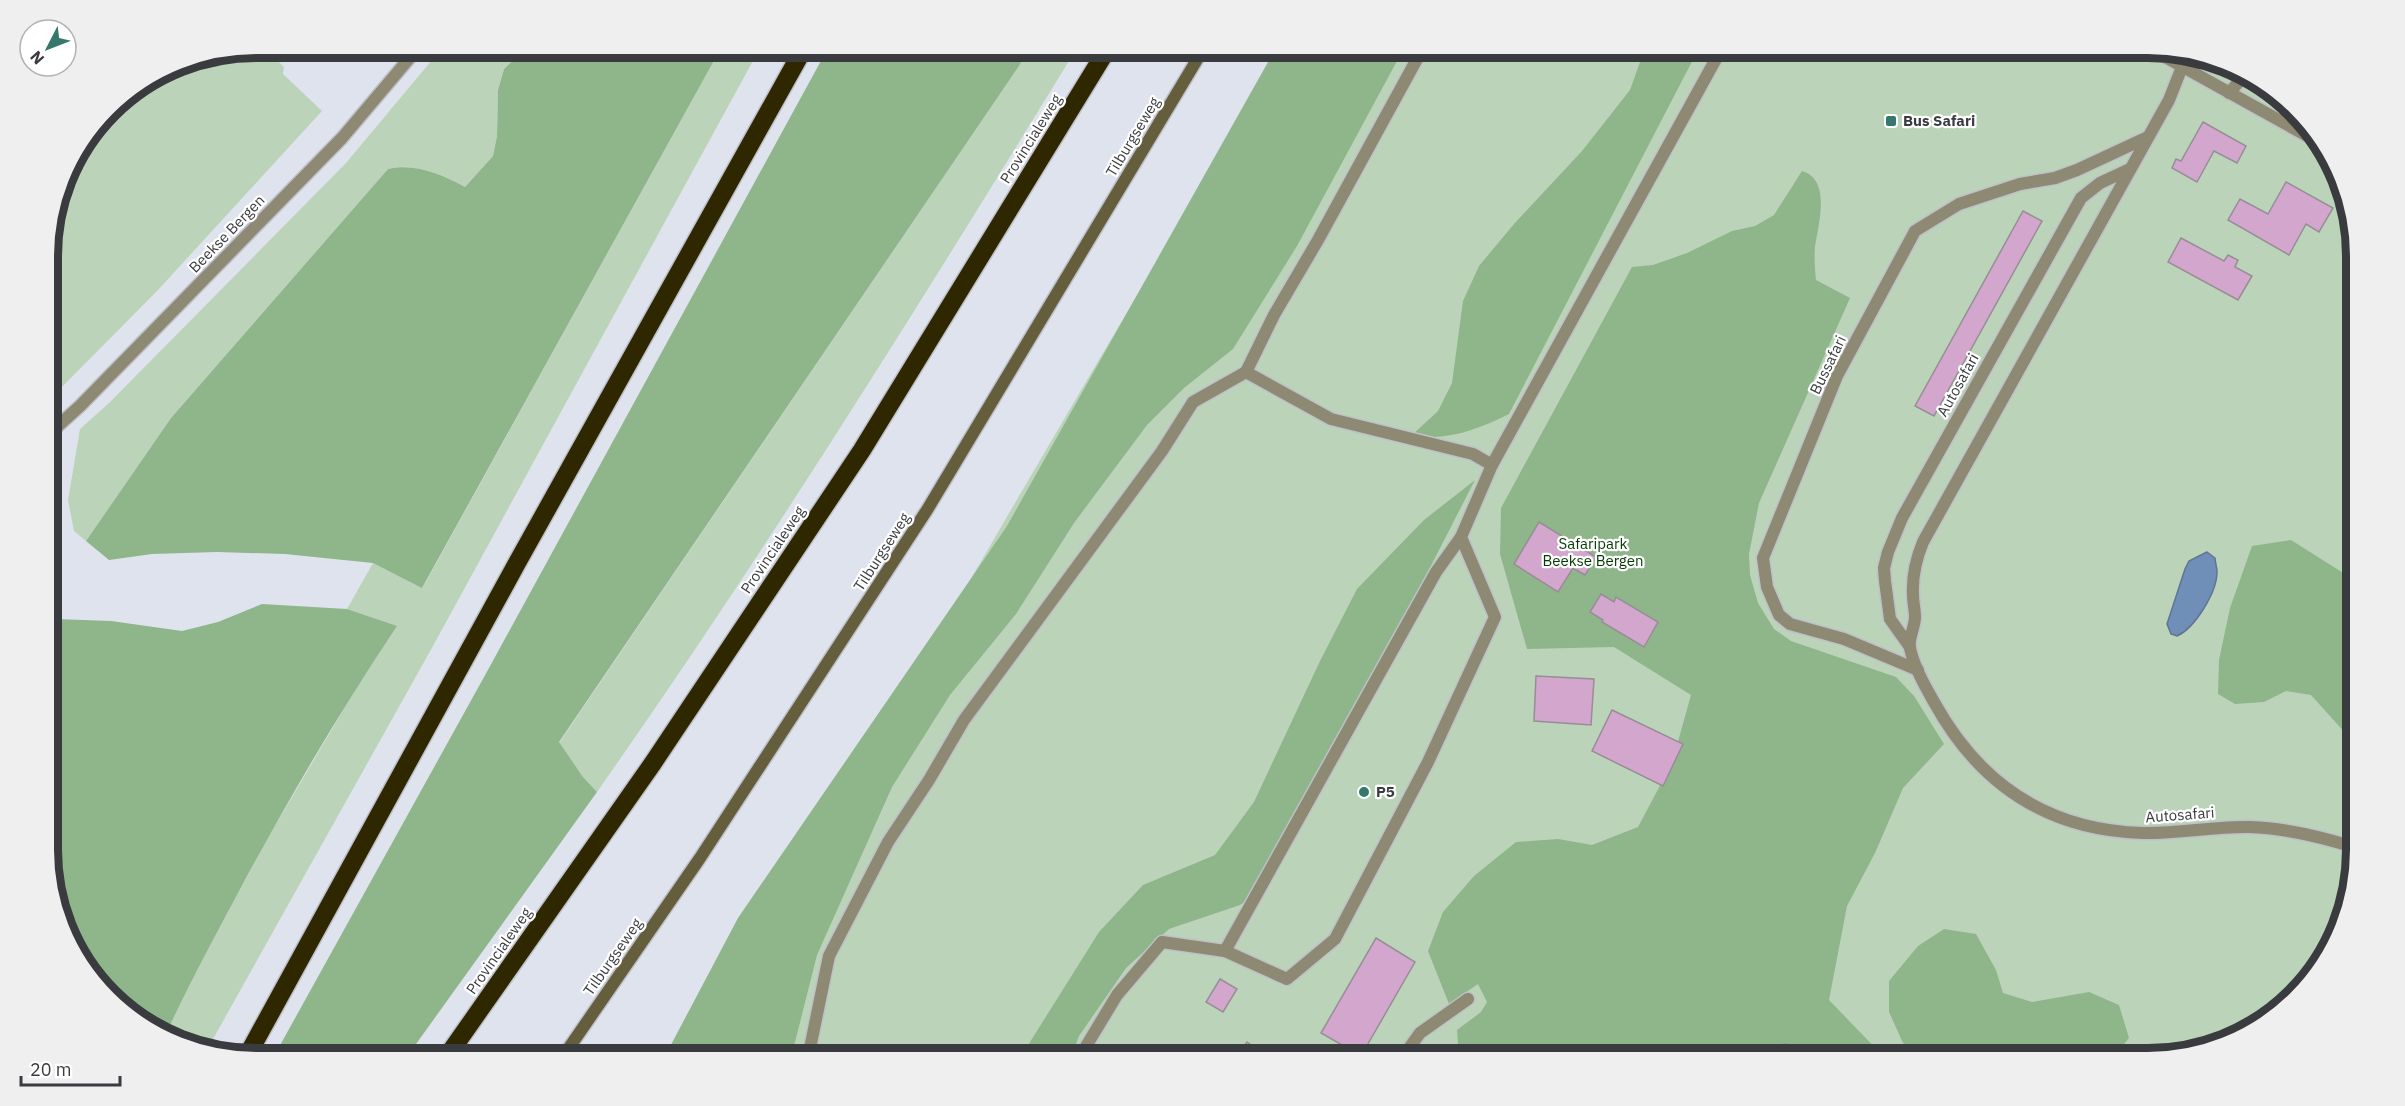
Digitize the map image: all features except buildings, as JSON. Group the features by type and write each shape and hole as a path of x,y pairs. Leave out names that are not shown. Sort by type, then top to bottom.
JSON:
{"highway":[{"path":"252,1048 798,58"},
{"name":"Provincialeweg","path":"453,1048 653,763 862,450 1102,58"}],"street":[{"name":"Beekse Bergen","path":"59,425 342,138 410,58"},
{"name":"Tilburgseweg","path":"569,1048 700,858 927,510 1198,58"},
{"path":"810,1048 829,956 888,842 929,780 964,720 1162,451 1193,402 1246,372 1274,315 1318,240 1418,58"},
{"path":"1225,951 1436,572 1461,537 1492,465 1716,58"},
{"name":"Autosafari","path":"1910,647 1915,617 1912,580 1923,542 2169,100 2183,61"},
{"path":"2184,62 2229,93 2305,135"},
{"path":"2229,93 2239,81"},
{"name":"Bussafari","path":"1918,670 1844,639 1790,624 1779,615 1767,587 1763,558 1837,376 1916,231 1959,204 2020,184 2055,178 2148,137"},
{"name":"Autosafari","path":"2130,169 2100,183 2081,198 1902,518 1884,568 1890,619 1910,647 1918,670 1945,722 1989,776 2032,805 2063,820 2103,829 2144,833 2212,828 2270,828 2327,838 2346,844"},
{"path":"1246,372 1331,419 1473,454 1492,465"},
{"path":"1085,1048 1117,995 1162,942 1225,951 1287,979 1335,939 1428,762 1495,617 1461,537"},
{"path":"1410,1047 1420,1033 1468,999"}],"green space":[{"path":"275,58 284,67 283,74 322,111 158,290 59,390 60,230 69,193 85,157 116,116 157,85 205,65 230,60"},
{"path":"434,58 516,58 504,69 498,90 497,136 493,156 465,187 428,171 408,167 388,169 171,418 86,541 74,531 68,500 80,429 109,403 346,163"},
{"path":"516,58 715,58 422,588 373,563 285,554 217,552 152,554 109,560 86,541 171,418 388,169 408,167 428,171 465,187 493,156 497,136 498,90 504,69"},
{"path":"715,58 755,58 433,646 211,1042 169,1027 186,990 269,836 368,668 396,626 347,609 373,563 423,587"},
{"path":"823,58 1023,58 559,742 583,777 597,792 413,1048 279,1048"},
{"path":"1023,58 1071,58 783,516 597,792 583,777 559,743"},
{"path":"1270,58 1399,58 1297,246 1233,349 1184,388 1147,425 1074,523 1016,614 950,695 892,787 817,955 794,1048 669,1048 738,918 1007,526"},
{"name":"Safaripark Beekse Bergen","path":"1279,58 2149,58 2187,62 2212,69 2248,85 2289,116 2306,136 2320,157 2331,181 2340,205 2345,230 2346,863 2340,901 2320,949 2289,990 2248,1021 2212,1037 2187,1044 2162,1047 708,1048 843,803 1135,298"},
{"path":"1641,58 1694,58 1509,414 1462,433 1437,437 1412,435 1438,411 1452,383 1463,301 1479,266 1514,224 1582,151 1630,90"},
{"path":"1802,171 1811,176 1817,184 1821,204 1815,251 1816,280 1850,298 1759,503 1749,554 1750,575 1758,603 1774,629 1791,641 1896,677 1914,696 1944,744 1903,788 1875,853 1847,906 1829,1000 1875,1047 1458,1047 1457,1030 1481,1012 1487,1002 1478,984 1449,1004 1428,951 1443,912 1474,876 1516,842 1558,839 1592,845 1638,827 1672,763 1691,695 1614,647 1527,649 1500,554 1501,508 1632,267 1653,265 1687,253 1732,231 1755,226 1774,215"},
{"path":"1475,480 1265,889 1240,905 1169,929 1126,968 1079,1036 1075,1048 1027,1048 1099,932 1143,885 1215,855 1254,802 1320,661 1357,589 1424,520"},
{"path":"2291,540 2346,575 2346,734 2311,695 2286,691 2264,702 2235,704 2218,694 2219,660 2230,608 2252,546"},
{"path":"262,604 347,609 397,626 337,719 281,815 204,956 170,1027 136,1007 116,990 99,970 85,949 65,901 58,850 58,619 111,621 182,631 218,622"},
{"path":"1944,929 1976,934 1996,970 2003,993 2032,1002 2089,992 2119,1005 2129,1038 2122,1047 1911,1047 1903,1043 1889,1012 1889,981 1918,946"}],"water":[{"path":"2207,552 2215,558 2217,572 2209,599 2198,618 2184,632 2177,636 2171,634 2167,624 2185,569 2189,561"}],"place":[{"name":"Bus Safari","path":"1891,121"},
{"name":"P5","path":"1364,792"}]}
